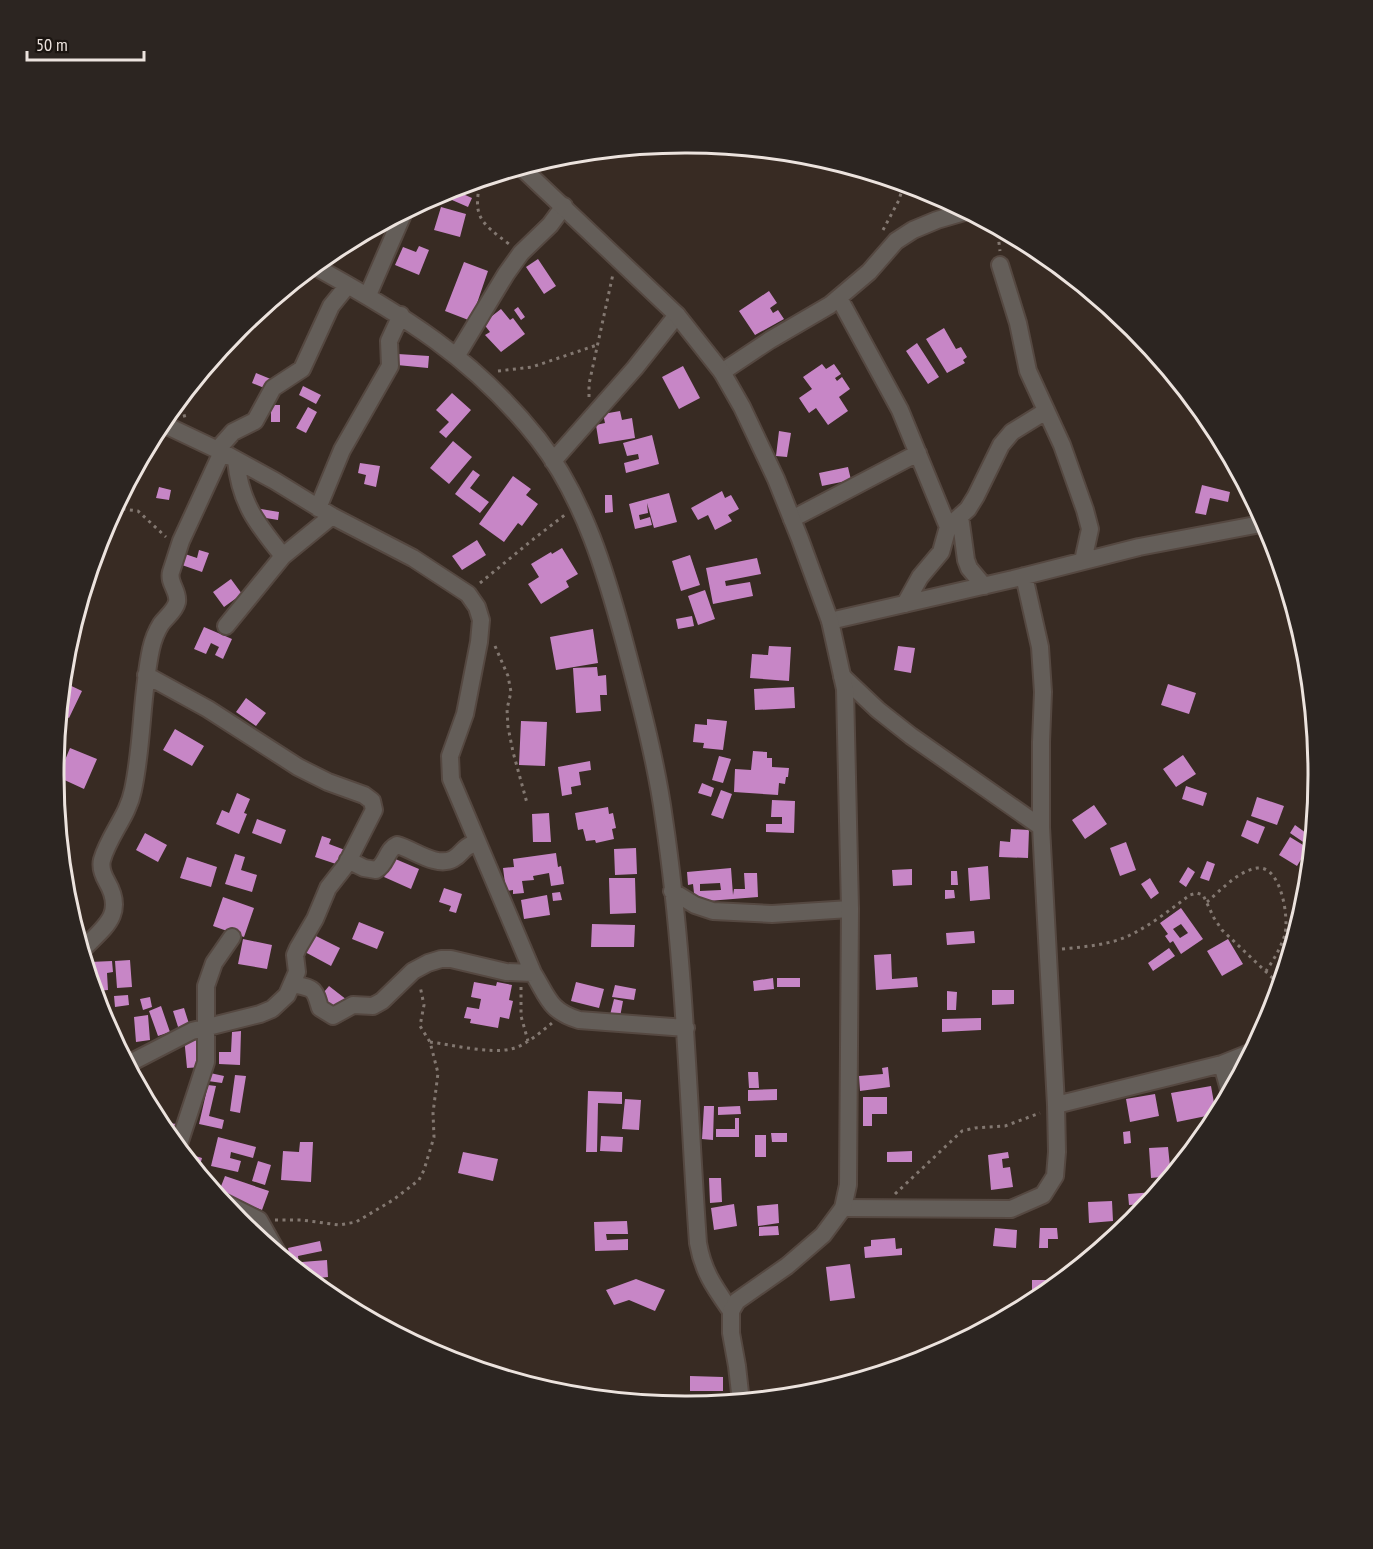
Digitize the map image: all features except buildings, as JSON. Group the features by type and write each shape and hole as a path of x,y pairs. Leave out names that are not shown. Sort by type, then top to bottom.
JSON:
{"street":[{"path":"528,173 677,315 722,372 742,407 792,519 830,621 842,676 850,909 848,1185 843,1208 823,1235 787,1266 737,1301 731,1311 731,1333 740,1394"},
{"path":"457,356 506,274 521,253 540,237 564,206"},
{"path":"722,372 770,340 820,312 869,272 896,241 913,230 956,214"},
{"path":"368,296 399,223"},
{"path":"1000,265 1018,323 1028,371 1062,445 1085,510 1090,529 1083,561"},
{"path":"322,271 401,315 478,373 506,401 553,461 592,538 629,660 664,818 686,1028 698,1243 702,1264 731,1311"},
{"path":"88,942 105,927 114,910 113,892 104,877 101,862 127,811 133,790 151,648 156,632 176,604 176,594 170,577 181,541 225,454 233,432 255,421 273,388 302,369 331,306 348,285"},
{"path":"838,298 884,379 918,453 954,521 967,564 984,586"},
{"path":"226,626 283,556 325,512 342,450 390,366 389,341 401,315"},
{"path":"553,461 635,368 677,315"},
{"path":"905,604 920,577 941,552 954,521 968,509 976,496 1001,445 1012,432 1046,411"},
{"path":"170,428 225,454 325,512 412,558 468,594 477,607 481,620 479,642 465,714 450,756 451,779 528,973 562,1014 579,1020 686,1028"},
{"path":"792,519 918,453"},
{"path":"225,454 248,510 283,556"},
{"path":"830,621 984,586 1139,547 1256,525"},
{"path":"843,1208 1011,1209 1043,1195 1054,1176 1057,1152 1056,1105 1041,826 1043,692 1040,647 1024,576"},
{"path":"135,1060 185,1033 272,1009 287,994 297,972 295,955 298,948 315,919 328,888 348,860 374,810 372,801 364,795 328,782 298,767 208,709 146,675"},
{"path":"842,676 878,710 911,736 1041,826"},
{"path":"348,860 364,868 376,870 383,866 391,849 397,845 430,859 442,861 450,860 463,848 477,843"},
{"path":"672,891 695,905 713,911 772,914 850,909"},
{"path":"181,1137 204,1072 208,980 214,963 232,937"},
{"path":"292,984 312,988 316,993 320,1008 333,1016 353,1005 373,1006 382,1002 413,971 441,959 506,972 528,973"},
{"path":"1056,1105 1222,1064 1241,1057"},
{"path":"1222,1064 1227,1082"},
{"path":"247,1214 259,1220 266,1232"}],"path":[{"path":"479,189 476,205 484,224 521,253"},
{"path":"999,236 1000,265"},
{"path":"591,419 589,384 613,278 615,255"},
{"path":"478,373 532,367 597,345"},
{"path":"468,594 527,544 577,506"},
{"path":"125,508 130,508 147,518 178,553"},
{"path":"494,643 512,692 507,709 508,727 527,803"},
{"path":"1207,902 1238,876 1256,868 1266,869 1271,873 1282,894 1286,914 1286,931 1281,948 1266,971"},
{"path":"1048,950 1095,946 1119,940 1143,928 1190,895 1197,893 1203,895 1222,930 1273,978"},
{"path":"259,1220 302,1220 339,1225 356,1222 393,1200 419,1180 434,1137 433,1113 438,1072 430,1042 420,1026 424,1005 413,971"},
{"path":"528,973 520,1006 528,1041"},
{"path":"430,1042 509,1050 528,1041 562,1014"},
{"path":"881,1208 922,1166 962,1131 1005,1126 1035,1116 1056,1105"}]}
